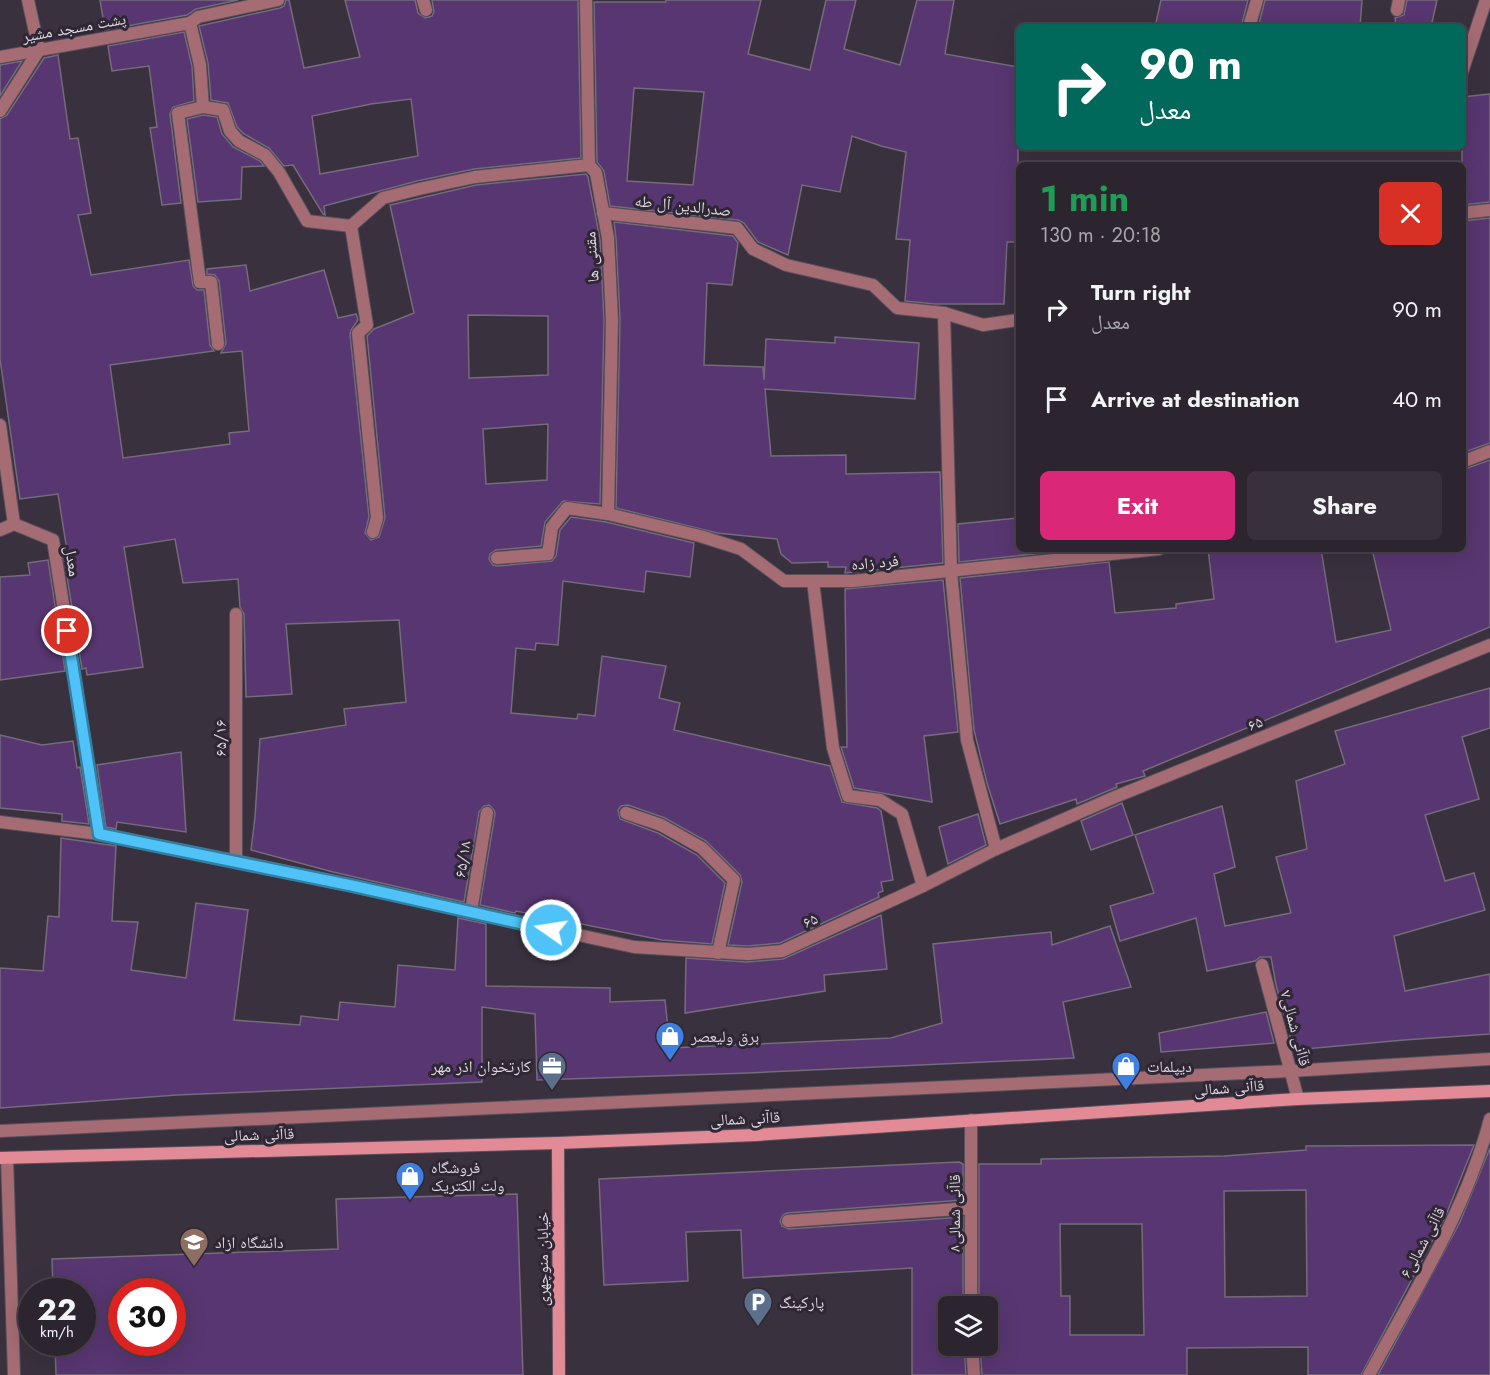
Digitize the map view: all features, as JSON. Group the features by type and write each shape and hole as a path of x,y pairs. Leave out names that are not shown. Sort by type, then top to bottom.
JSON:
{"main road":[{"name":"قاآنی شمالی","path":"4,1158 558,1143 756,1135 1298,1100 1490,1091"},
{"name":"خیابان منوچهری","path":"558,1143 559,1375"}],"street":[{"path":"0,111 39,50 28,0"},
{"name":"پشت مسجد مشیر","path":"0,57 190,23 198,17 230,5 278,0"},
{"name":"مقننی ها","path":"586,0 589,165 596,173 608,238 612,320 608,514"},
{"path":"1250,24 1257,0"},
{"path":"1466,60 1486,0"},
{"path":"190,23 200,65 203,108"},
{"path":"218,344 211,282 200,282 178,113 203,108 223,110 230,131 239,141 265,155 279,172 307,221 351,226 383,198 410,191 475,177 589,165"},
{"path":"1466,213 1490,210"},
{"name":"صدرالدین آل طه","path":"603,213 737,228 753,249 786,265 873,285 897,308 944,313 983,325 1016,320"},
{"path":"351,226 367,325 358,333 377,518 373,532"},
{"path":"944,313 951,572 967,740 996,849"},
{"path":"0,425 14,524 0,530"},
{"path":"1466,460 1490,451"},
{"name":"فرد زاده","path":"497,558 548,554 552,527 567,508 608,514 700,536 741,549 784,581 853,581 1132,552"},
{"name":"معدل","path":"14,524 53,540 99,834"},
{"path":"813,581 833,748 848,796 880,800 902,814 923,886"},
{"name":"۶۵/۱۶","path":"236,614 236,861"},
{"name":"۶۵","path":"0,822 99,834 236,861 634,947 748,954 782,951 923,886 996,849 1143,786 1490,645"},
{"name":"۶۵/۱۸","path":"471,911 487,813"},
{"path":"626,813 661,825 702,848 734,880 718,953"},
{"name":"قاآنی شمالی۷","path":"1262,965 1298,1100"},
{"path":"0,1131 1290,1071 1490,1059"},
{"name":"قاآنی شمالی۶","path":"1369,1375 1459,1209 1482,1151 1490,1119"},
{"name":"قاآنی شمالی۸","path":"971,1120 971,1296"},
{"path":"4,1158 14,1375"},
{"path":"788,1221 971,1208"},
{"path":"973,1356 974,1375"}],"building":[{"path":"100,0 238,0 196,9 187,15 105,30"},
{"path":"286,0 289,0 304,68 360,57 345,0 415,0 418,13 425,18 432,16 434,12 432,0 578,0 581,158 474,169 417,181 324,206 325,215 323,214 293,165 284,166 269,148 244,134 237,127 228,103 211,100 208,63 199,26 284,6","holes":["411,99 418,156 320,174 312,116 371,104"]},
{"path":"761,0 748,54 810,70 826,0 856,0 844,49 900,65 917,0 954,0 945,54 1016,67 1018,162 1016,162 1016,242 1007,242 1004,304 935,304 905,301 910,240 896,239 906,152 852,136 840,192 802,185 788,255 758,242 744,223 738,220 610,206 604,171 597,162 594,2","holes":["634,88 704,92 693,185 627,181"]},
{"path":"1161,0 1248,0 1242,24 1156,24"},
{"path":"1265,0 1362,0 1360,24 1259,24"},
{"path":"1407,0 1437,0 1432,24 1396,24 1395,18 1404,15"},
{"path":"184,32 192,66 194,101 173,107 170,114 181,203 162,205 150,128 157,127 149,66 112,71 108,46"},
{"path":"58,55 70,139 78,138 91,213 78,215 91,275 189,260 193,286 197,290 204,290 210,345 214,351 110,365 123,458 230,444 229,433 249,431 242,351 221,353 226,343 219,281 215,275 207,274 207,269 246,265 250,291 324,270 338,318 356,314 358,320 350,334 369,517 365,533 371,540 379,537 385,518 367,336 374,329 414,313 390,205 476,185 586,174 600,239 604,320 600,504 563,501 545,522 541,546 496,550 490,554 489,559 493,565 498,566 552,561 556,556 560,530 571,517 606,522 694,543 690,577 646,571 644,592 563,581 558,645 536,643 535,650 516,648 511,713 577,719 578,714 595,716 602,656 666,666 659,698 680,703 674,730 830,766 842,802 877,808 881,811 893,880 881,882 883,891 878,893 879,897 780,943 728,945 742,882 740,875 706,841 665,818 628,805 621,806 618,810 620,819 658,833 697,855 725,883 712,944 662,940 480,905 495,814 489,805 484,806 479,812 464,902 333,872 251,850 260,739 346,725 344,709 406,702 399,620 286,624 292,694 246,697 244,614 240,607 238,579 183,583 175,539 124,547 143,667 87,675 86,668 82,669 64,558 68,557 58,494 20,499 0,359 0,119 7,115 44,58","holes":["468,315 548,316 548,375 469,378","548,424 547,480 486,484 483,429"]},
{"path":"22,61 0,96 0,65"},
{"path":"1490,94 1490,202 1466,205 1466,162 1462,162 1462,150 1466,150 1466,97"},
{"path":"203,115 217,117 222,134 233,147 260,161 264,166 242,167 241,199 198,202 187,119"},
{"path":"1490,218 1490,443 1466,452 1466,221"},
{"path":"614,222 733,236 738,243 732,285 707,283 704,365 763,367 764,380 766,339 835,343 835,337 919,343 915,399 765,389 771,456 846,455 846,474 940,472 943,563 845,573 846,567 828,567 828,562 792,563 781,554 777,539 717,533 616,508 620,320"},
{"path":"1490,460 1490,627 1143,771 1145,776 1116,784 1117,787 1077,804 1076,799 1000,824 974,730 960,578 1109,562 1115,613 1176,608 1176,604 1214,599 1208,552 1321,552 1336,642 1391,630 1373,552 1466,552 1466,469"},
{"path":"1016,518 1016,552 1052,552 959,562 958,524"},
{"path":"48,560 65,671 0,680 0,577 30,575 28,563"},
{"path":"943,580 958,732 924,736 932,802 854,788 841,747 847,747 845,589"},
{"path":"1490,688 1490,728 1462,737 1479,799 1425,815 1445,881 1474,873 1485,910 1394,936 1405,991 1490,974 1490,1034 1294,1050 1276,985 1271,957 1260,957 1255,961 1207,971 1196,918 1120,941 1110,906 1154,893 1135,835 1222,806 1235,867 1214,874 1225,926 1291,913 1276,857 1307,849 1296,781 1345,764 1335,731"},
{"path":"0,735 42,745 73,741 77,768 80,767 89,824 62,821 62,814 0,808"},
{"path":"181,752 186,832 117,822 116,829 106,827 97,765"},
{"path":"1122,803 1133,835 1091,850 1081,821"},
{"path":"978,814 986,845 948,864 939,827"},
{"path":"61,838 116,846 112,921 138,922 131,970 186,978 196,903 248,910 234,1020 300,1025 301,1016 338,1020 340,1002 395,1007 398,965 455,970 458,918 486,924 486,986 610,988 610,1002 665,1000 670,1048 891,1038 942,1023 933,944 1051,932 1052,945 1110,926 1131,987 1063,1002 1074,1058 537,1080 535,1014 482,1007 482,1082 177,1095 0,1108 0,968 43,971 48,916 59,917"},
{"path":"881,915 887,969 824,975 825,991 685,1013 686,958 747,962 783,959"},
{"path":"1266,1012 1274,1043 1161,1052 1159,1033"},
{"path":"1474,1145 1446,1215 1361,1375 1308,1375 1308,1347 1187,1348 1187,1375 982,1375 981,1356 998,1356 998,1296 979,1296 979,1164 1041,1164 1041,1159 1224,1156 1306,1150 1306,1146","holes":["1306,1190 1307,1296 1225,1297 1224,1191","1060,1224 1142,1224 1144,1335 1070,1335 1070,1296 1061,1296"]},
{"path":"1490,1148 1490,1375 1378,1375 1460,1222"},
{"path":"959,1162 963,1164 963,1200 787,1213 780,1221 782,1226 789,1229 963,1217 963,1296 938,1296 938,1356 965,1356 966,1375 912,1375 912,1268 743,1278 741,1230 686,1232 688,1281 604,1285 599,1179"},
{"path":"517,1194 523,1375 56,1375 55,1356 96,1356 96,1278 53,1278 52,1259 338,1249 336,1199"}],"place":[{"name":"برق ولیعصر","path":"670,1062"},
{"name":"کارتخوان اذر مهر","path":"552,1092"},
{"name":"دیپلمات","path":"1126,1092"},
{"name":"فروشگاه ولت الکتریک","path":"410,1202"},
{"name":"دانشگاه ازاد","path":"194,1268"},
{"name":"پارکینگ","path":"758,1328"}],"route":[{"path":"67,631 99,834 354,886 551,930"}]}
